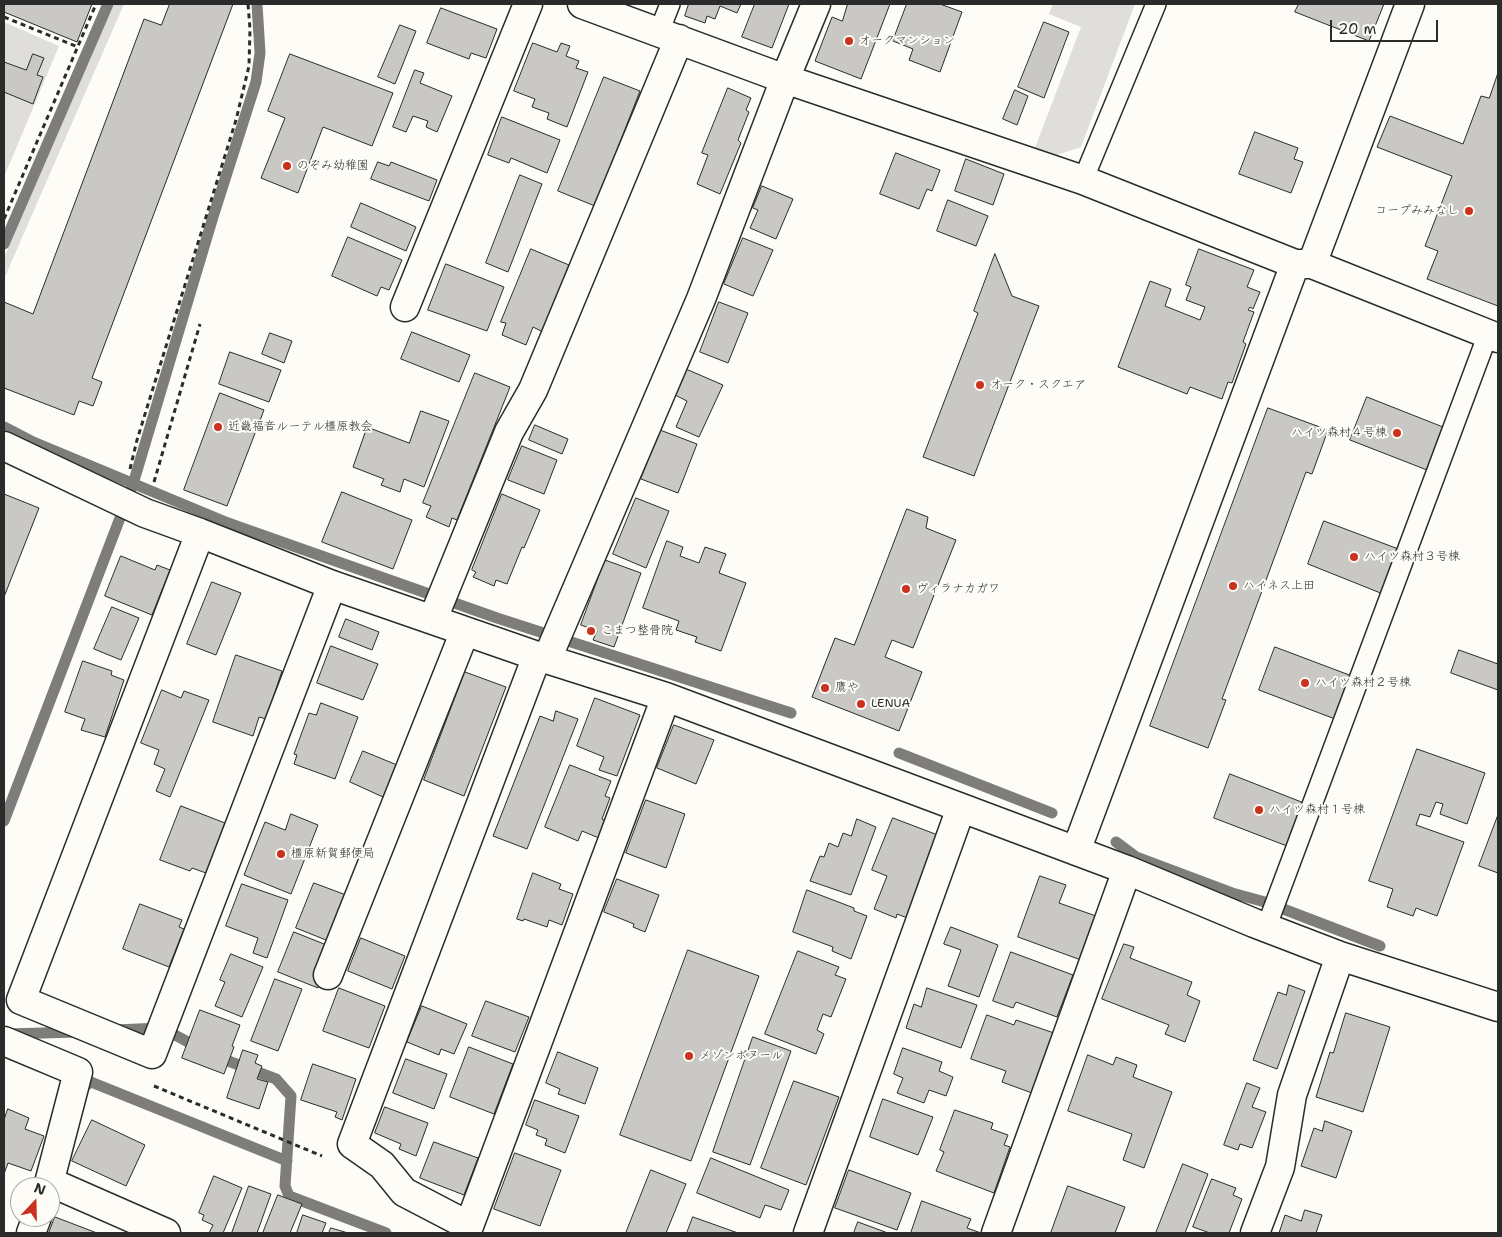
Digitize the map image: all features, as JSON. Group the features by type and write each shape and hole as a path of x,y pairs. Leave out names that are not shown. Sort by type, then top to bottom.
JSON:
{"street":[{"path":"405,307 528,4"},
{"path":"582,4 785,79 1083,180 1493,336"},
{"path":"666,697 469,1226 404,1192 382,1165 352,1144 542,657 701,299 785,79 816,4"},
{"path":"1076,852 1304,264 1410,4"},
{"path":"433,619 509,432 534,390 669,35"},
{"path":"4,446 145,513 332,585 464,631 666,697 1127,870 1266,928 1340,956 1498,1007"},
{"path":"200,533 21,1000 152,1054 332,585"},
{"path":"328,975 464,631"},
{"path":"808,1233 961,808"},
{"path":"996,1233 1127,870"},
{"path":"1255,1233 1280,1167 1292,1095 1340,956"},
{"path":"4,1041 78,1072 51,1177"},
{"path":"60,1189 166,1233"}],"lane":[{"path":"669,35 670,4"},
{"path":"1083,180 1156,4"},
{"path":"1266,928 1493,336"}],"path":[{"path":"4,219 96,4"},
{"path":"120,500 236,120 249,66 250,29 248,4"},
{"path":"4,17 78,47"},
{"path":"145,513 200,324"},
{"path":"150,1085 324,1157"}],"shaded area":[{"path":"113,4 124,4 4,279 4,258"},
{"path":"1053,4 1135,4 1081,147 1054,156 1035,148 1081,27 1049,14"},
{"path":"4,22 59,46 4,177"}],"building":[{"path":"4,4 92,4 77,42 4,12"},
{"path":"170,4 233,4 92,378 102,382 93,406 79,401 74,415 4,388 4,302 33,314 144,19 161,25"},
{"path":"689,4 741,4 737,13 720,6 715,19 707,16 705,23 685,16"},
{"path":"755,4 789,4 772,48 742,37"},
{"name":"オークマンション","path":"848,4 890,4 861,79 815,61 832,17 842,21"},
{"path":"907,4 940,4 962,12 940,72 909,60 913,49 893,41"},
{"path":"1299,4 1384,4 1369,41 1295,12"},
{"path":"441,8 497,29 486,58 471,53 469,59 427,43"},
{"path":"1044,22 1069,32 1044,98 1018,87"},
{"path":"400,25 416,31 395,84 378,77"},
{"path":"533,43 557,52 561,43 570,46 566,56 579,61 576,68 588,72 567,127 547,119 549,113 532,107 535,99 514,91"},
{"path":"33,54 44,58 37,75 43,77 33,104 4,92 4,62 26,70"},
{"path":"290,54 393,93 372,146 323,127 298,193 261,178 285,118 268,111"},
{"path":"415,70 424,73 420,83 452,96 437,132 426,127 428,121 413,116 406,132 393,127"},
{"name":"コープみみなし","path":"1498,73 1498,306 1427,279 1438,251 1425,246 1452,176 1377,147 1390,116 1463,144 1481,96 1489,98"},
{"path":"604,77 640,91 595,206 558,191"},
{"path":"728,88 751,98 746,110 749,112 738,140 741,143 720,194 697,184 708,155 702,153"},
{"path":"1015,90 1028,96 1017,125 1003,119"},
{"path":"502,117 560,140 547,173 511,158 509,163 488,155"},
{"path":"1255,132 1298,148 1294,159 1303,162 1291,193 1239,174"},
{"path":"896,153 940,170 932,191 927,189 919,209 880,194"},
{"path":"966,159 1004,174 993,205 955,191"},
{"path":"378,162 389,166 391,162 437,180 429,201 371,179"},
{"path":"520,175 542,184 508,272 486,263"},
{"path":"762,186 793,199 776,239 750,228 758,210 753,208"},
{"path":"948,200 988,216 976,246 937,231"},
{"path":"361,203 416,227 406,251 351,227"},
{"path":"348,237 402,260 389,290 381,287 377,296 332,276"},
{"path":"743,238 773,250 753,296 724,284"},
{"path":"531,249 569,265 543,332 533,327 526,345 502,335 506,323 501,322"},
{"path":"1199,249 1254,270 1247,287 1260,292 1253,309 1250,307 1248,310 1254,312 1243,342 1246,344 1232,383 1228,382 1222,399 1190,387 1187,394 1118,367 1150,281 1171,289 1165,306 1200,320 1205,307 1186,300 1191,287 1186,285"},
{"name":"オーク・スクエア","path":"995,254 1012,296 1039,306 974,476 923,457 978,313 974,311"},
{"path":"446,264 504,287 487,331 428,310"},
{"path":"719,302 748,313 728,363 700,352"},
{"path":"412,332 470,355 459,382 401,359"},
{"path":"270,333 292,341 284,363 262,354"},
{"path":"230,352 281,370 269,402 219,384"},
{"path":"686,369 723,385 699,437 676,427 687,401 675,395"},
{"path":"475,373 510,387 457,520 452,518 449,527 426,517 431,506 423,503"},
{"path":"220,393 264,410 227,506 184,490"},
{"name":"ハイツ森村４号棟","path":"1367,397 1443,427 1427,470 1350,440"},
{"name":"ハイネス上田","path":"1268,408 1328,430 1312,474 1306,472 1222,699 1226,700 1208,748 1150,726"},
{"path":"421,411 449,421 424,487 404,479 400,492 381,485 384,479 353,467 367,427 409,443"},
{"path":"535,425 568,439 562,454 529,440"},
{"path":"660,430 697,444 678,493 641,479"},
{"path":"522,446 557,460 544,494 508,480"},
{"path":"342,492 412,520 393,569 322,542"},
{"path":"4,494 39,508 4,597"},
{"path":"502,494 540,510 507,584 496,580 494,586 473,577 476,572 472,570"},
{"path":"636,498 669,511 646,568 613,554"},
{"name":"ヴィラナカガワ","path":"907,509 928,517 926,528 956,540 913,648 892,640 885,657 922,672 899,731 812,697 835,638 854,645"},
{"name":"ハイツ森村３号棟","path":"1324,521 1401,550 1383,594 1308,564"},
{"path":"667,541 683,547 680,556 699,563 705,547 726,554 719,573 746,583 721,651 695,642 697,637 676,630 679,621 643,608"},
{"path":"121,556 155,570 157,565 170,570 152,615 105,596"},
{"path":"605,560 641,573 614,647 593,640 597,631 581,625"},
{"path":"212,582 241,593 216,655 187,644"},
{"path":"112,607 139,618 121,660 94,649"},
{"path":"346,619 379,632 372,650 339,637"},
{"path":"331,646 378,664 363,700 317,683"},
{"name":"ハイツ森村２号棟","path":"1275,647 1352,676 1335,719 1259,690"},
{"path":"1459,650 1498,664 1498,690 1451,673"},
{"path":"236,655 282,671 266,719 259,717 253,736 213,722"},
{"path":"83,661 112,671 111,675 124,680 105,737 81,730 85,719 65,712"},
{"path":"465,672 506,687 464,796 424,780"},
{"path":"162,690 181,698 184,691 209,700 170,797 156,791 165,769 154,764 159,750 141,743"},
{"path":"595,698 640,715 617,776 599,770 604,757 577,746"},
{"path":"321,703 358,717 335,779 294,764 297,755 294,754 309,713 316,715"},
{"path":"556,711 578,719 527,849 493,836 540,716 553,721"},
{"path":"674,725 714,740 696,784 657,768"},
{"path":"1417,749 1485,773 1467,824 1440,814 1443,804 1436,802 1430,817 1420,814 1416,825 1464,842 1437,916 1416,908 1413,916 1387,907 1393,889 1369,881"},
{"path":"363,751 397,765 383,797 350,782"},
{"path":"570,765 611,781 605,796 610,798 602,819 606,821 599,838 582,831 578,841 545,827"},
{"name":"ハイツ森村１号棟","path":"1230,774 1304,803 1287,846 1214,818"},
{"path":"646,800 685,814 666,868 626,853"},
{"path":"181,806 225,823 206,873 192,868 190,871 160,860"},
{"path":"291,814 318,825 291,894 244,875 265,822 285,830"},
{"path":"1498,815 1498,873 1479,866"},
{"path":"893,818 943,837 910,919 897,914 896,918 874,909 887,876 872,870"},
{"path":"857,819 876,827 851,895 810,881 820,856 824,857 829,843 838,847 843,833 851,836"},
{"path":"533,873 561,884 559,889 573,894 562,925 549,920 547,927 524,919 523,921 517,919"},
{"path":"1040,876 1066,885 1059,903 1096,916 1081,960 1018,937"},
{"path":"617,879 659,895 645,932 633,927 634,924 604,912"},
{"path":"314,883 354,898 336,944 296,928"},
{"path":"242,884 288,900 267,958 253,953 258,938 226,926"},
{"path":"807,890 854,908 854,911 867,916 851,959 832,951 833,947 793,932"},
{"path":"140,904 182,920 179,927 184,929 169,967 123,949"},
{"path":"951,927 998,945 979,997 948,986 961,950 944,944"},
{"path":"294,932 334,948 318,988 278,972"},
{"path":"361,938 405,956 392,989 348,971"},
{"path":"1124,944 1134,947 1130,958 1192,982 1187,995 1200,1001 1185,1042 1165,1034 1169,1025 1102,999"},
{"name":"メゾンボヌール","path":"688,950 759,976 691,1161 620,1135"},
{"path":"798,951 839,967 835,975 846,979 831,1017 823,1014 817,1030 824,1034 816,1054 765,1034"},
{"path":"1011,952 1073,975 1057,1017 1016,1002 1013,1008 993,1001"},
{"path":"231,954 263,967 242,1017 215,1006 225,982 220,980"},
{"path":"275,979 302,989 278,1051 251,1041"},
{"path":"1289,985 1305,991 1277,1069 1253,1060 1278,992 1286,995"},
{"path":"339,988 385,1006 369,1048 323,1031"},
{"path":"927,988 977,1005 961,1048 906,1028 914,1004 921,1007"},
{"path":"486,1001 529,1017 515,1052 472,1036"},
{"path":"422,1006 467,1024 454,1054 441,1049 439,1055 407,1042"},
{"path":"200,1010 240,1025 224,1074 182,1058"},
{"path":"1346,1013 1390,1027 1363,1112 1316,1097 1330,1052 1333,1053"},
{"path":"987,1015 1014,1025 1016,1020 1054,1033 1032,1093 1002,1082 1006,1071 971,1059"},
{"path":"753,1037 791,1051 750,1165 713,1152"},
{"path":"469,1047 513,1064 494,1114 450,1097"},
{"path":"903,1048 942,1062 939,1071 953,1077 946,1096 929,1090 924,1103 897,1093 903,1078 894,1074"},
{"path":"243,1050 258,1055 255,1063 262,1066 257,1079 268,1082 259,1109 227,1098"},
{"path":"558,1052 598,1068 585,1104 558,1094 560,1089 546,1083"},
{"path":"1088,1055 1113,1065 1116,1057 1137,1065 1133,1077 1172,1092 1144,1168 1123,1160 1132,1134 1068,1111"},
{"path":"406,1059 447,1074 434,1109 393,1093"},
{"path":"313,1064 356,1079 342,1120 335,1117 337,1112 301,1100"},
{"path":"794,1081 839,1097 806,1185 761,1168"},
{"path":"1247,1083 1260,1088 1252,1107 1266,1112 1252,1148 1240,1144 1238,1150 1224,1145"},
{"path":"883,1099 933,1117 918,1155 870,1137"},
{"path":"535,1100 579,1116 565,1153 545,1145 547,1139 536,1135 538,1130 526,1125"},
{"path":"385,1107 428,1123 416,1156 399,1149 401,1144 375,1133"},
{"path":"8,1109 29,1118 25,1129 44,1136 31,1171 8,1163 4,1174 4,1120"},
{"path":"955,1110 993,1123 991,1129 1008,1135 1004,1145 1010,1147 994,1193 936,1171 944,1152 940,1150"},
{"path":"92,1120 145,1145 126,1186 72,1161"},
{"path":"1325,1121 1352,1131 1336,1178 1301,1166 1314,1128 1322,1131"},
{"path":"434,1142 478,1158 464,1195 420,1178"},
{"path":"515,1153 561,1170 540,1226 494,1209"},
{"path":"711,1158 789,1190 781,1210 765,1205 760,1218 697,1193"},
{"path":"1183,1164 1208,1174 1185,1233 1156,1233"},
{"path":"651,1170 686,1184 666,1233 626,1233"},
{"path":"849,1170 911,1193 897,1230 835,1208"},
{"path":"214,1176 242,1188 223,1233 209,1233 213,1225 202,1220 204,1215 199,1213"},
{"path":"1212,1179 1236,1188 1233,1195 1242,1199 1229,1233 1210,1233 1193,1227"},
{"path":"249,1186 271,1194 257,1233 232,1233"},
{"path":"1068,1186 1125,1207 1115,1233 1051,1233"},
{"path":"278,1195 302,1204 290,1233 263,1233"},
{"path":"922,1201 971,1219 967,1228 981,1233 911,1233"},
{"path":"1305,1210 1322,1215 1316,1233 1279,1233 1285,1215 1301,1221"},
{"path":"303,1215 326,1223 322,1233 297,1233"},
{"path":"693,1217 738,1233 687,1233"},
{"path":"60,1219 97,1233 49,1233 51,1227 60,1227"},
{"path":"858,1222 888,1233 854,1233"},
{"path":"331,1228 348,1233 329,1233"}],"waterway":[{"path":"4,244 108,4"},
{"path":"4,821 133,484 213,217 256,82 260,53 257,4"},
{"path":"4,427 31,441 228,523 497,618 791,713"},
{"path":"899,753 1052,813"},
{"path":"1116,842 1136,857 1232,893 1265,902 1380,946"},
{"path":"114,1030 162,1028 201,1049"},
{"path":"7,1034 78,1032"},
{"path":"215,1056 276,1079 291,1096 285,1186 289,1196 386,1233"},
{"path":"76,1092 91,1082 287,1161"}],"place":[{"name":"オークマンション","path":"849,41"},
{"name":"のぞみ幼稚園","path":"287,166"},
{"name":"コープみみなし","path":"1469,211"},
{"name":"オーク・スクエア","path":"980,385"},
{"name":"近畿福音ルーテル橿原教会","path":"218,427"},
{"name":"ハイツ森村４号棟","path":"1397,433"},
{"name":"ハイツ森村３号棟","path":"1354,557"},
{"name":"ハイネス上田","path":"1233,586"},
{"name":"ヴィラナカガワ","path":"906,589"},
{"name":"こまつ整骨院","path":"591,631"},
{"name":"ハイツ森村２号棟","path":"1305,683"},
{"name":"鷹や","path":"825,688"},
{"name":"LENUA","path":"861,704"},
{"name":"ハイツ森村１号棟","path":"1259,810"},
{"name":"橿原新賀郵便局","path":"281,854"},
{"name":"メゾンボヌール","path":"689,1056"}]}
